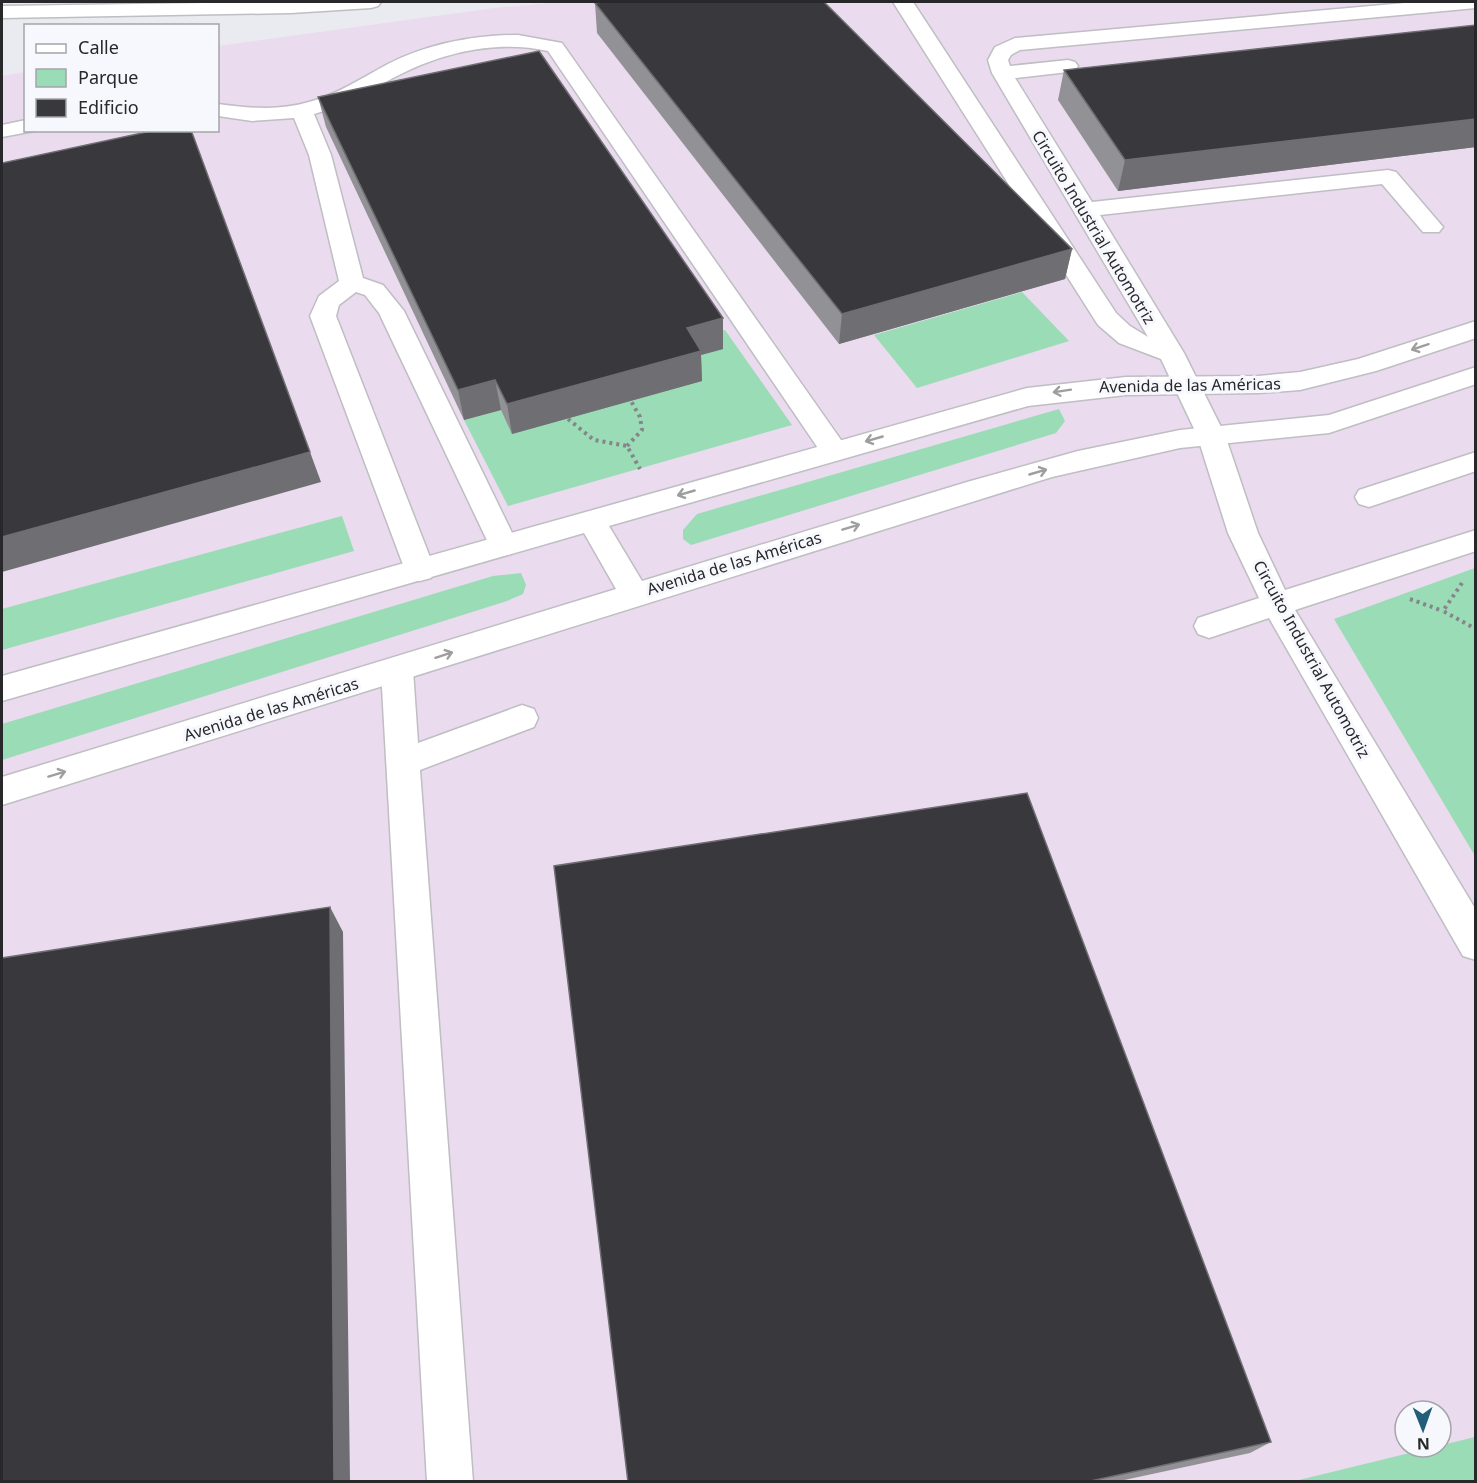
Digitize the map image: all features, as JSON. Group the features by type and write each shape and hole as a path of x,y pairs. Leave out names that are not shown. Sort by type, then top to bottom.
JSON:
{"main road":[{"path":"2,12 291,7 371,2"},
{"path":"903,2 1107,319 1119,333 1136,343 1172,353"},
{"path":"1002,62 1015,44 1476,2"},
{"path":"1416,7 1436,28"},
{"path":"219,110 257,116 302,111 350,94 402,65 430,55 475,45 507,41 543,43 555,47 834,450"},
{"path":"1002,62 1068,66"},
{"name":"Circuito Industrial Automotriz","path":"1002,62 1083,210 1172,353 1211,435 1243,533 1277,605 1476,944"},
{"path":"302,111 320,155 352,283"},
{"path":"2,131 24,126"},
{"path":"1083,210 1388,177 1431,227"},
{"path":"352,283 374,290 391,311 503,545"},
{"path":"352,283 328,301 323,316 420,570"},
{"name":"Avenida de las Américas","path":"2,688 1027,397 1094,386 1187,384 1245,386 1301,381 1347,370 1476,329"},
{"name":"Avenida de las Américas","path":"2,791 977,489 1077,461 1211,435 1292,431 1331,423 1476,375"},
{"path":"1369,497 1476,461"},
{"path":"592,520 634,594"},
{"path":"1209,626 1476,540"},
{"path":"397,670 405,762 410,891 450,1482"},
{"path":"405,762 522,718"}],"path":[{"path":"568,419 587,438 608,445 627,446 642,430 640,417 631,401"},
{"path":"627,446 640,469"},
{"path":"1443,611 1466,578"},
{"path":"1399,596 1443,611 1476,629"}],"shaded area":[{"path":"563,2 1475,2 1475,1481 2,1481 2,76 24,72 24,132 219,132 219,46 494,8"}],"green space":[{"path":"1022,292 1069,341 917,388 874,335"},
{"path":"725,330 792,425 508,506 464,420 501,410 513,434 688,359 712,333"},
{"path":"1059,409 1065,421 1056,433 691,545 683,539 683,530 697,514"},
{"path":"342,516 354,551 2,650 2,609"},
{"path":"1476,568 1475,856 1334,619"},
{"path":"521,573 526,585 523,594 507,601 2,760 2,724 493,576"},
{"path":"1475,1437 1475,1481 1295,1481 1393,1457 1393,1459 1453,1459 1453,1442"}],"building":[{"path":"824,2 1072,249 842,314 595,3"},
{"path":"1476,25 1476,119 1125,160 1064,70"},
{"path":"539,51 723,318 687,328 701,351 507,404 495,380 458,390 318,97"},
{"path":"147,132 192,132 310,452 2,537 2,163"},
{"path":"1027,793 1271,1442 1086,1482 628,1482 554,866"},
{"path":"330,907 334,1482 2,1482 2,958"}]}
